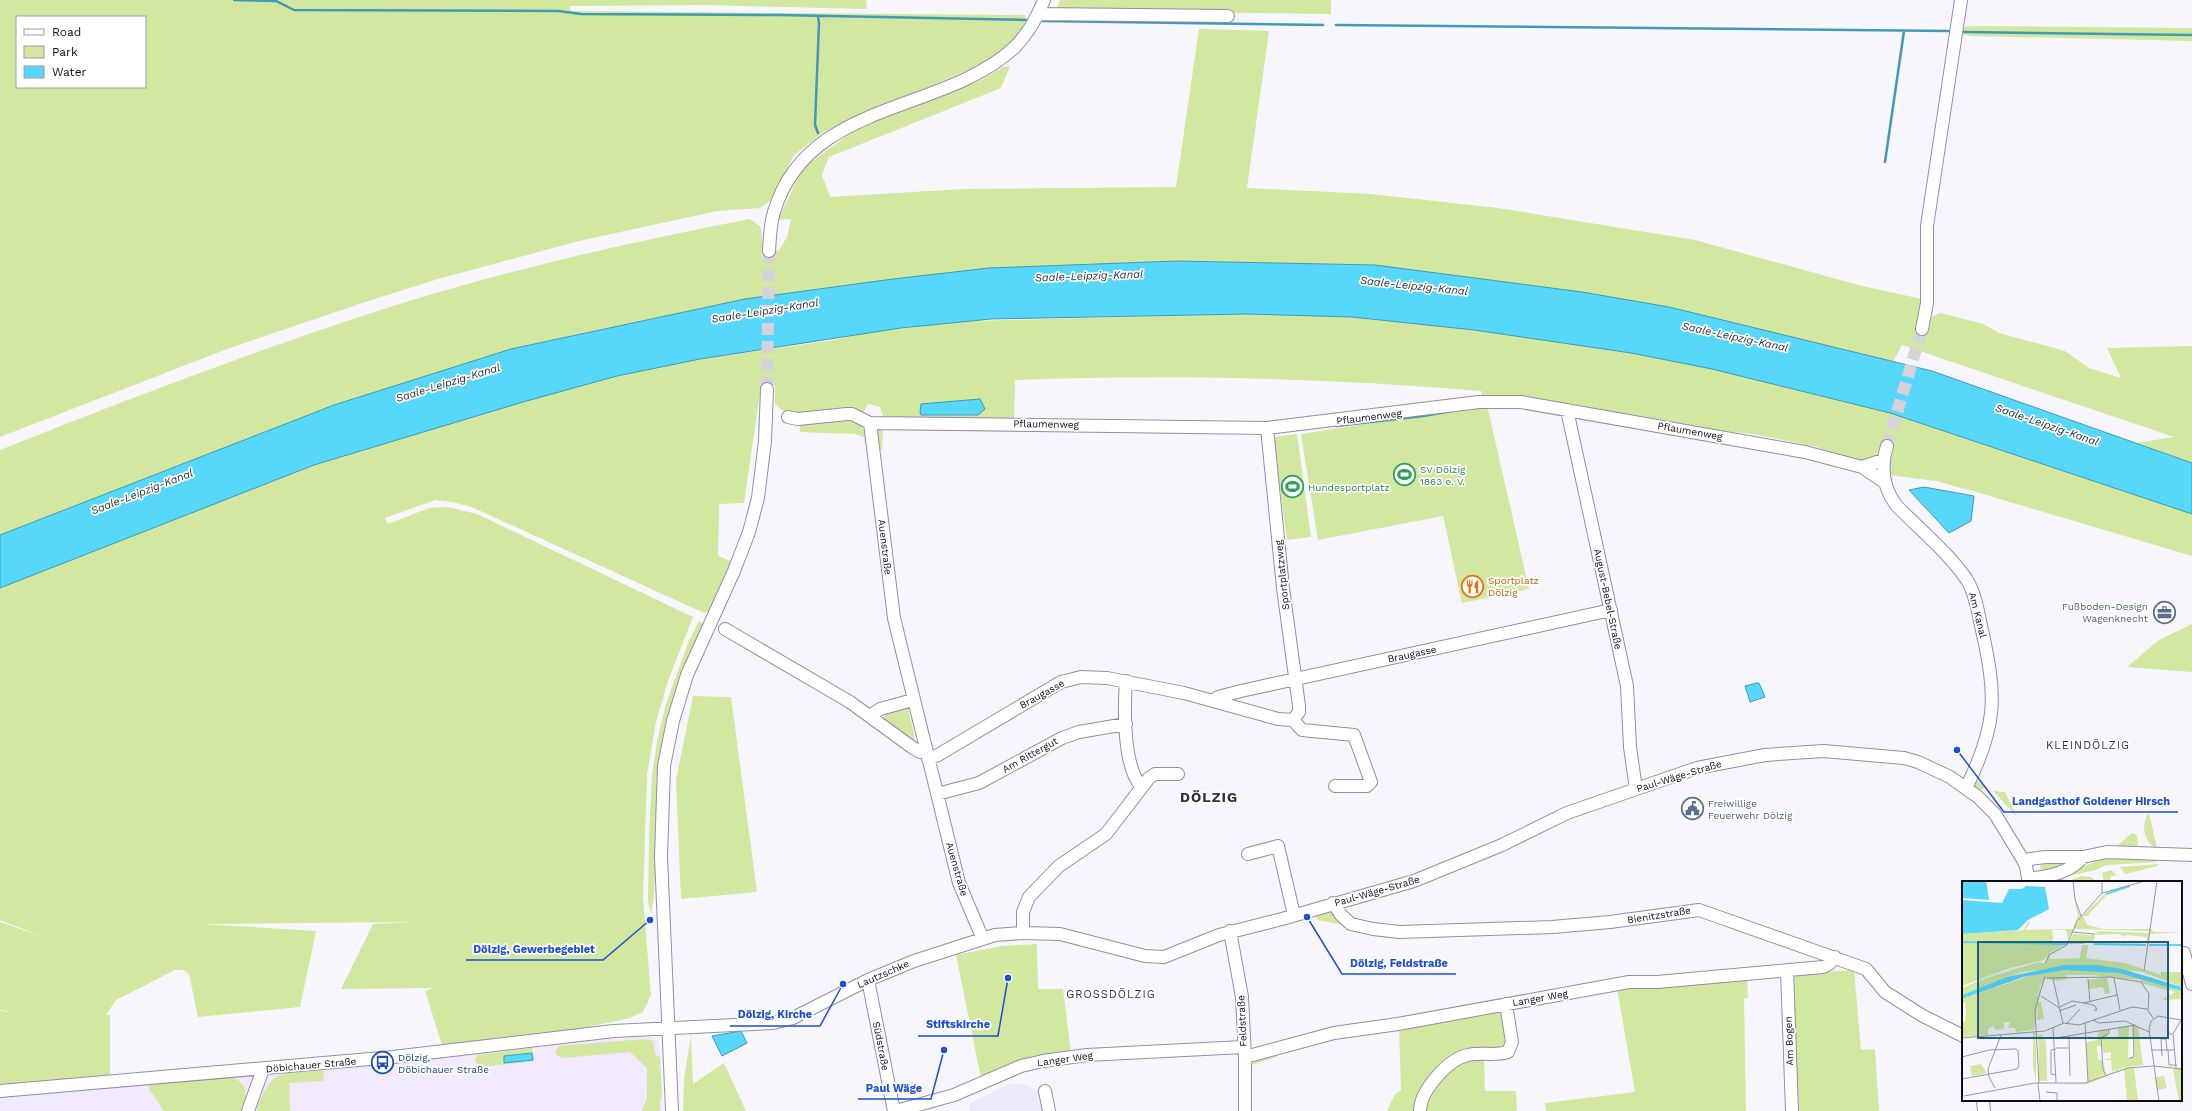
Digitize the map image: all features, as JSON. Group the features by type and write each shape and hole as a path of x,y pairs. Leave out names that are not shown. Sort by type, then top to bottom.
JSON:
{"street":[{"path":"769,251 771,224 778,200 790,175 805,158 826,140 853,124 959,81 993,64 1022,39 1038,14 1044,0"},
{"path":"1922,329 1927,303 1927,226 1961,0"},
{"path":"1038,14 1228,16"},
{"path":"672,1111 661,858 664,766 673,721 687,675 734,572 757,505 765,441 768,389"},
{"name":"Pflaumenweg","path":"870,423 1267,428 1497,401 1521,402 1805,452 1862,467 1884,482"},
{"name":"August-Bebel-Straße","path":"1568,410 1627,686 1630,747 1636,789"},
{"path":"788,417 798,419 852,414 870,423"},
{"name":"Auenstraße","path":"870,423 894,618 959,883 982,938"},
{"name":"Sportplatzweg","path":"1267,428 1283,588 1300,712 1293,720"},
{"name":"Am Kanal","path":"1887,446 1882,460 1884,482 1896,505 1952,561 1970,585 1974,596 1987,656 1993,705 1987,740 1966,788"},
{"path":"1862,467 1882,460"},
{"name":"Braugasse","path":"1214,700 1218,697 1611,610"},
{"path":"725,629 870,716 913,748 927,756"},
{"name":"Braugasse","path":"927,756 938,755 1061,682 1089,676 1126,681 1214,700 1278,719 1293,720"},
{"path":"1126,681 1126,724 1130,765 1133,776 1141,786"},
{"path":"870,716 880,709 913,700"},
{"path":"1293,720 1302,730 1354,735 1371,782 1368,786 1335,786"},
{"name":"Am Rittergut","path":"937,794 979,783 1062,738 1079,732 1126,724"},
{"name":"Paul-Wäge-Straße","path":"982,938 1024,933 1066,935 1145,956 1159,958 1230,931 1294,915 1414,881 1502,845 1568,813 1697,768 1734,760 1788,752 1823,751 1904,758 1931,767 1966,788 1995,814 2026,866 2026,880"},
{"path":"1024,933 1023,912 1029,897 1059,866 1106,834 1141,786 1149,778 1155,774 1178,774"},
{"path":"1248,854 1278,846 1294,915"},
{"path":"2023,860 2045,857 2083,857 2107,852 2192,855"},
{"path":"2026,880 2048,876 2077,865 2083,857"},
{"name":"Bienitzstraße","path":"1333,903 1341,915 1351,924 1373,929 1400,932 1552,927 1610,922 1699,910 1866,969 1885,992 1923,1016 1962,1036"},
{"name":"Feldstraße","path":"1230,931 1242,997 1245,1111"},
{"name":"Lautzschke","path":"669,1027 763,1024 782,1021 868,980 930,954 982,938"},
{"path":"2184,954 2192,984"},
{"name":"Langer Weg","path":"895,1111 954,1095 1021,1066 1042,1061 1087,1055 1244,1052 1334,1033 1374,1028 1629,982 1657,982 1823,967 1829,964 1835,957"},
{"name":"Am Bogen","path":"1787,970 1792,1111"},
{"name":"Südstraße","path":"868,980 895,1111"},
{"path":"1420,1111 1423,1095 1428,1087 1457,1058 1475,1054 1508,1052 1512,1042 1506,1004"},
{"name":"Döbichauer Straße","path":"0,1092 469,1049 614,1031 669,1027"},
{"path":"248,1111 263,1069"},
{"path":"1045,1091 1049,1111"},
{"path":"1983,1101 1984,1111"}],"shaded area":[{"path":"648,1035 658,1041 660,1048 663,1111 0,1111 0,1090 440,1054"},
{"path":"1009,1084 1019,1084 1042,1091 1047,1111 969,1111 969,1104"}],"green space":[{"path":"0,0 866,0 867,9 707,5 569,6 571,11 1025,15 1025,22 1016,37 980,65 825,131 794,155 770,201 760,208 717,211 579,241 438,279 227,349 0,437"},
{"path":"1060,0 1331,0 1331,14 1056,11"},
{"path":"1961,27 2192,28 2192,41 1972,36 1960,34"},
{"path":"1199,29 1269,31 1247,188 1371,194 1498,208 1695,240 1862,286 1922,299 1923,304 1916,332 1925,335 1928,323 1933,316 1941,313 1983,324 1999,333 2065,351 2089,368 2121,378 2107,348 2192,346 2192,463 2136,443 2174,437 1902,345 1893,362 1821,344 1581,292 1374,265 1178,261 989,268 893,279 745,299 511,349 334,405 0,535 0,450 177,381 311,333 453,288 551,262 651,239 750,219 761,227 763,253 779,250 787,237 791,219 778,220 802,169 856,129 979,81 1003,67 1010,66 1001,88 829,157 822,175 830,197 963,189 1176,187"},
{"path":"1246,314 1352,317 1474,330 1631,353 1712,369 1890,413 2192,514 2192,556 1936,481 1889,475 1888,461 1893,446 1882,443 1876,455 1870,461 1862,463 1817,447 1753,434 1719,431 1532,398 1496,395 1483,398 1481,391 1365,383 1248,378 1131,377 1015,380 1014,420 887,419 883,416 880,407 868,404 863,413 858,411 786,414 775,404 775,385 761,386 744,503 719,504 718,556 731,561 709,611 704,613 474,508 453,502 435,500 385,518 388,524 429,508 448,507 477,514 693,617 668,681 656,722 647,774 643,899 651,995 643,1012 630,1018 569,1031 442,1045 425,991 434,988 341,989 373,924 416,922 204,924 316,931 300,1007 198,1017 189,974 184,970 175,970 116,1000 106,1015 110,1015 110,1076 0,1085 0,1011 15,1012 0,1010 0,922 43,937 0,920 0,588 314,465 523,402 617,376 700,359 834,340 870,332 970,321"},
{"name":"SV Dölzig 1863 e. V.","path":"1487,405 1529,589 1462,603 1443,516 1318,540 1301,434"},
{"path":"846,416 865,430 865,444 864,437 855,434 800,432 800,423"},
{"path":"882,425 1038,428 1038,432 883,430 882,450 876,450 876,431"},
{"name":"Hundesportplatz","path":"1297,434 1311,537 1287,540 1273,437"},
{"path":"699,621 704,624 659,770 654,896 651,914 648,901 649,836 652,775 657,742 665,707 688,643"},
{"path":"2192,624 2192,672 2127,667 2159,640"},
{"path":"693,696 731,697 757,892 681,899 676,780"},
{"path":"908,707 915,739 911,742 883,719 887,712"},
{"path":"1976,780 1986,787 1978,792 1974,787"},
{"path":"1994,792 2005,792 2017,817"},
{"path":"2149,813 2157,848 2149,843 2146,838 2144,827 2146,817"},
{"path":"2132,833 2137,835 2138,844 2136,847 2116,847"},
{"path":"2108,857 2157,860 2157,862 2107,865 2095,870 2069,876 2066,873"},
{"path":"2045,861 2071,863 2050,872 2040,869 2041,864"},
{"path":"2158,864 2158,866 2125,874 2120,867"},
{"path":"2111,870 2117,875 2110,877 2111,881 2104,881 2102,873"},
{"path":"2082,876 2091,877 2097,881 2090,881 2089,879 2083,881 2068,881"},
{"path":"2060,877 2068,881 2050,881"},
{"path":"1329,911 1344,923 1343,925 1317,920 1318,913"},
{"path":"1037,944 1038,989 1063,989 1071,1053 1014,1065 981,1078 956,955 1002,946"},
{"path":"1854,970 1861,1050 1875,1049 1879,1111 1799,1111 1792,974"},
{"path":"1747,976 1748,998 1744,998 1746,1111 1546,1111 1545,1103 1635,1092 1617,988"},
{"path":"1498,1010 1503,1014 1507,1032 1506,1041 1501,1049 1456,1055 1418,1111 1387,1111 1395,1094 1401,1090 1399,1028"},
{"path":"691,1035 693,1084 724,1063 746,1111 683,1111 684,1079"},
{"path":"644,1039 653,1041 656,1056 660,1057 662,1098 660,1099 660,1111 642,1111 647,1098 647,1068 630,1052 561,1058 555,1053 558,1046"},
{"path":"532,1048 534,1061 482,1067 475,1061 477,1055","holes":["532,1053 504,1063 504,1056"]},
{"path":"1276,1054 1277,1057 1251,1065 1250,1062"},
{"path":"1484,1056 1485,1091 1516,1091 1517,1111 1423,1111 1425,1096 1452,1065"},
{"path":"320,1070 324,1071 323,1081 289,1083 290,1111 256,1111 267,1087 272,1080 278,1076 285,1073"},
{"path":"230,1077 237,1079 245,1087 246,1099 241,1111 164,1111 148,1087 151,1084"}],"water":[{"name":"Saale-Leipzig-Kanal","path":"1177,261 1375,265 1582,292 1669,307 1932,371 2192,463 2192,514 1890,413 1712,369 1631,353 1474,330 1352,317 1246,314 991,319 901,328 700,359 617,376 523,402 314,465 0,588 0,535 334,405 511,349 745,299 893,279 989,268"},
{"path":"980,399 985,409 978,415 921,415 920,412 921,404"},
{"path":"1924,487 1974,496 1971,521 1949,533 1909,490"},
{"path":"1759,683 1765,697 1750,702 1745,686"},
{"path":"741,1031 747,1043 722,1056 712,1036"},
{"path":"532,1053 533,1060 504,1063 504,1056"}],"waterway":[{"path":"234,0 276,1 294,10 558,11 581,14 780,15 1027,20"},
{"path":"818,16 815,125 818,133"},
{"path":"1043,21 1323,25"},
{"path":"1336,25 1949,31"},
{"path":"1885,162 1904,31"},
{"path":"1964,32 2192,35"},
{"path":"1336,426 1423,416 1452,411"}],"tunnel":[{"path":"767,389 769,251"},
{"path":"1887,446 1922,329"}],"place":[{"name":"SV Dölzig 1863 e. V.","path":"1405,475"},
{"name":"Hundesportplatz","path":"1292,487"},
{"name":"Sportplatz Dölzig","path":"1473,586"},
{"name":"Fußboden-Design Wagenknecht","path":"2164,612"},
{"name":"Landgasthof Goldener Hirsch","path":"1957,750"},
{"name":"Freiwillige Feuerwehr Dölzig","path":"1692,809"},
{"name":"Dölzig, Feldstraße","path":"1307,917"},
{"name":"Dölzig, Gewerbegebiet","path":"650,920"},
{"name":"Stiftskirche","path":"1008,978"},
{"name":"Dölzig, Kirche","path":"843,984"},
{"name":"Paul Wäge","path":"944,1050"},
{"name":"Dölzig, Döbichauer Straße","path":"382,1063"}],"district":[{"name":"KLEINDÖLZIG","path":"2088,745"},
{"name":"DÖLZIG","path":"1209,797"},
{"name":"GROSSDÖLZIG","path":"1111,994"}]}
